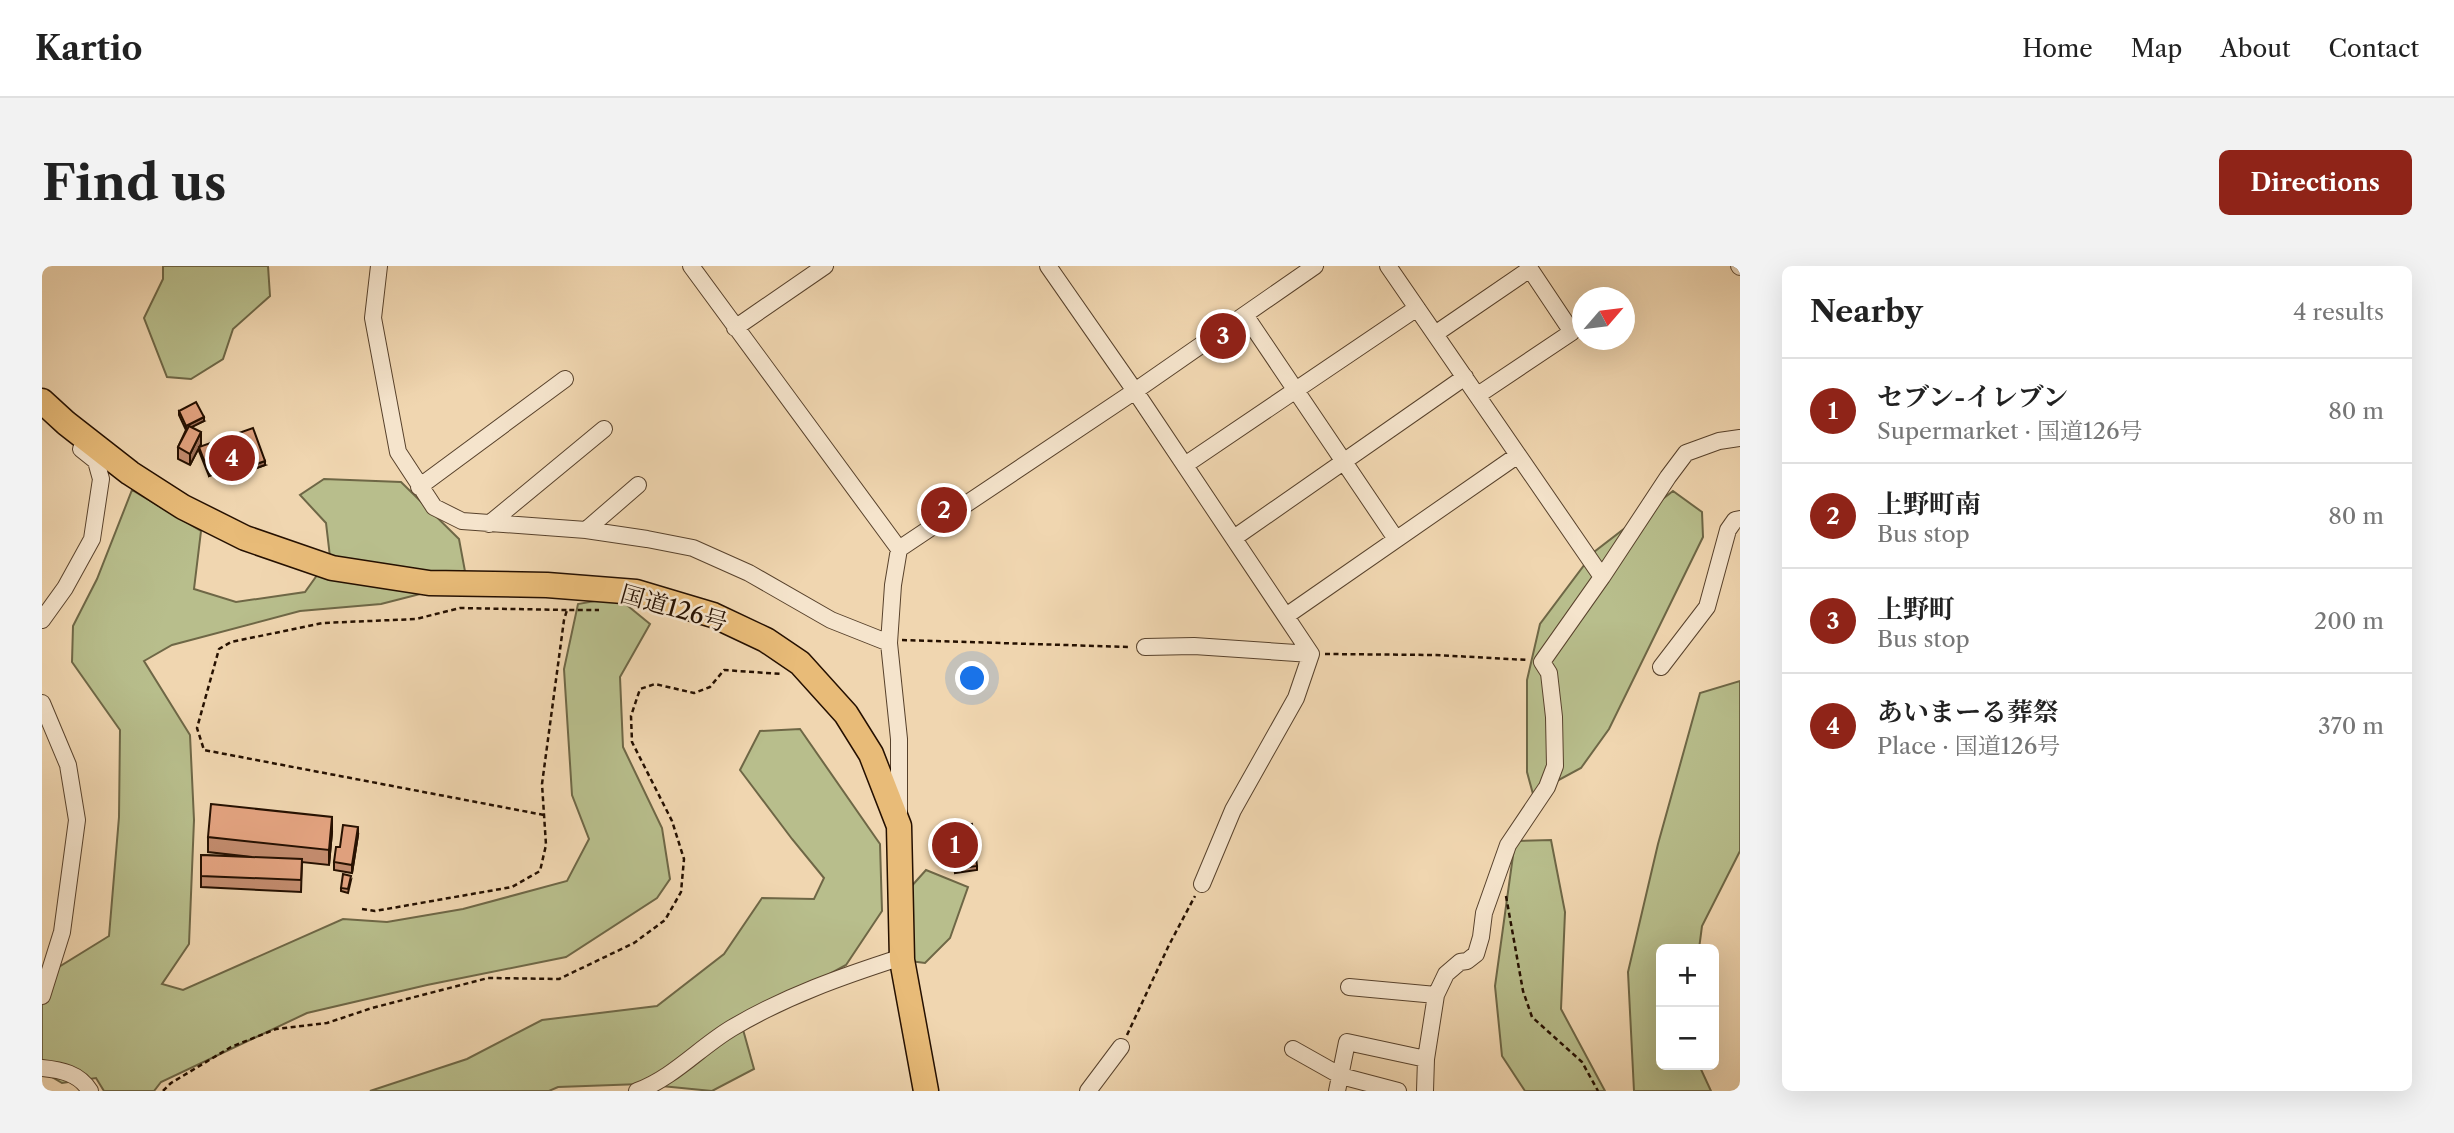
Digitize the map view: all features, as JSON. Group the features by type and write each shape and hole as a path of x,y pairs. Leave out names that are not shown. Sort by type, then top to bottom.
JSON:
{"highway":[{"name":"国道126号","path":"42,401 130,473 183,507 245,538 332,568 429,583 547,585 636,592 713,615 766,640 800,663 846,714 871,754 899,826 902,957 926,1091"}],"street":[{"path":"379,266 373,318 398,452 434,507 462,522 586,530 693,548 748,573 831,620 889,643"},
{"path":"691,266 899,549 893,585 889,643 898,739 899,826"},
{"path":"735,328 825,266"},
{"path":"1048,266 1311,654"},
{"path":"899,549 1135,391 1315,266"},
{"path":"1388,266 1602,577"},
{"path":"1435,334 1530,269 1572,332 1478,395"},
{"path":"1185,465 1417,308"},
{"path":"1245,315 1396,539"},
{"path":"1234,538 1465,377"},
{"path":"419,487 565,379"},
{"path":"42,620 65,588 92,539 100,479 96,461 61,432 66,423"},
{"path":"489,524 604,429"},
{"path":"1425,1091 1426,1059 1436,995 1446,974 1460,962 1467,961 1476,954 1484,913 1508,845 1547,787 1555,766 1554,717 1549,673 1542,662 1686,453 1719,441 1740,438"},
{"path":"1286,615 1518,455"},
{"path":"586,530 638,485"},
{"path":"1661,667 1707,607 1728,530 1735,520 1740,519"},
{"path":"1145,647 1194,646 1311,654"},
{"path":"1202,884 1233,810 1296,698 1311,654"},
{"path":"42,703 68,765 77,820 62,932 42,996"},
{"path":"637,1091 663,1077 728,1030 754,1015 835,979 902,957"},
{"path":"1349,987 1436,995"},
{"path":"1339,1083 1347,1042 1426,1059"},
{"path":"1088,1091 1121,1047"},
{"path":"1293,1049 1339,1083 1398,1091"},
{"path":"42,1068 62,1070 79,1079 90,1091"}],"path":[{"path":"544,815 204,750 197,728 219,649 231,642 323,623 416,619 460,608 601,610"},
{"path":"362,909 375,911 512,887 540,871 546,845 542,784 567,610"},
{"path":"889,643 909,639 1145,647"},
{"path":"1311,654 1436,654 1542,662"},
{"path":"163,1091 171,1083 231,1046 276,1029 327,1023 372,1008 488,978 559,979 634,943 665,920 681,892 684,859 672,821 632,742 632,716 640,689 655,684 694,692 710,687 724,670 791,675 800,663"},
{"path":"1499,870 1523,991 1532,1017 1582,1062 1598,1091"},
{"path":"1121,1047 1169,945 1202,884"}],"green space":[{"path":"163,266 268,266 270,296 233,329 223,359 191,379 167,377 144,318 163,279"},
{"path":"324,479 401,482 459,539 467,582 381,604 300,611 172,645 144,661 190,735 194,820 189,944 162,984 183,990 343,919 387,922 463,909 567,881 589,839 572,795 564,669 578,604 617,597 650,624 620,677 623,747 662,828 670,879 657,898 566,957 307,1013 161,1082 154,1091 104,1091 96,1078 62,1083 42,1071 42,987 54,970 109,936 119,817 120,730 72,662 73,626 97,579 132,490 201,531 194,589 236,602 305,592 330,557 326,523 300,495"},
{"path":"1673,491 1702,512 1703,537 1609,729 1581,768 1533,794 1527,772 1527,680 1540,624 1594,552"},
{"path":"1740,681 1740,851 1702,926 1700,944 1656,944 1656,1070 1701,1070 1711,1091 1634,1091 1628,972 1658,844 1700,693"},
{"path":"800,729 880,844 882,911 846,965 771,1006 742,1026 754,1069 712,1091 641,1084 558,1087 549,1091 370,1091 467,1059 542,1020 657,1006 724,954 762,898 814,899 824,878 740,770 760,731"},
{"path":"1551,840 1565,912 1561,1009 1605,1091 1525,1091 1502,1056 1495,986 1515,841"},
{"path":"926,870 968,887 950,938 925,963 910,961 909,889"}],"building":[{"path":"196,402 204,417 186,426 179,411"},
{"path":"189,426 201,432 190,454 178,447"},
{"path":"253,428 265,461 234,472 231,464 209,473 199,447"},
{"path":"211,804 332,817 329,850 208,837"},
{"path":"972,824 977,866 955,869 950,827"},
{"path":"343,825 358,827 352,865 334,862 336,847 340,847"},
{"path":"201,855 302,859 301,880 201,876"},
{"path":"343,874 351,876 348,889 341,888"}],"place":[{"name":"上野町","path":"1223,336"},
{"name":"あいまーる葬祭","path":"232,458"},
{"name":"上野町南","path":"944,510"},
{"name":"セブン-イレブン","path":"955,845"}]}
